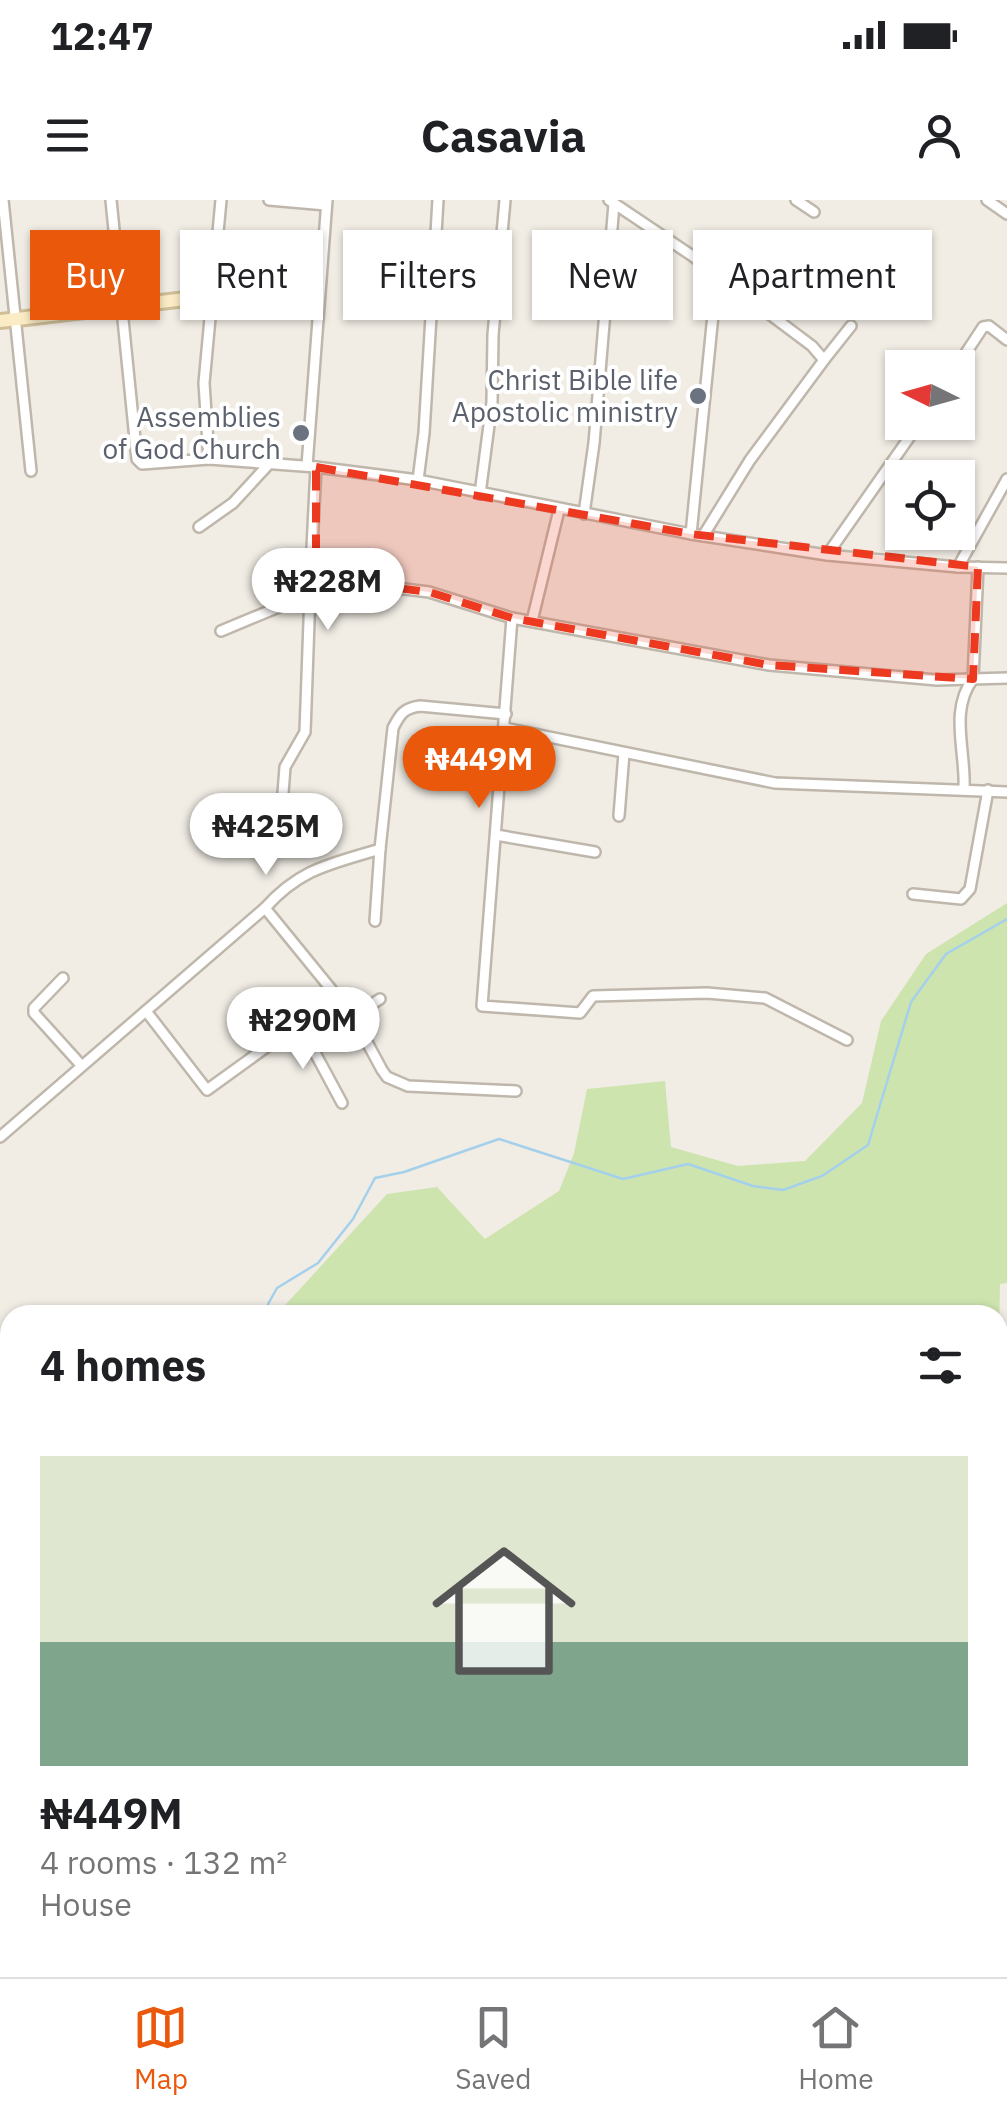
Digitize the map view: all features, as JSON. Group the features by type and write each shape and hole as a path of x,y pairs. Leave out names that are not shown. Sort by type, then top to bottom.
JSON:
{"street":[{"path":"2,200 31,470"},
{"path":"111,200 114,230"},
{"path":"217,230 220,200"},
{"path":"269,200 327,203 312,466 316,578 310,594 305,732 286,767 282,793"},
{"path":"418,480 438,200"},
{"path":"480,494 492,402 493,335 506,200"},
{"path":"796,200 814,212"},
{"path":"986,200 1007,214"},
{"path":"612,202 693,258"},
{"path":"584,514 594,443 612,202"},
{"path":"0,322 30,318"},
{"path":"124,320 137,459 148,465 209,460 312,466 418,480 559,510 827,555 1007,568"},
{"path":"208,320 204,384 209,460"},
{"path":"691,534 712,320"},
{"path":"777,320 824,360"},
{"path":"703,536 750,460 851,326"},
{"path":"968,350 983,327 989,326 1007,340"},
{"path":"827,555 907,440"},
{"path":"199,528 233,504 268,465"},
{"path":"958,567 1007,479"},
{"path":"532,622 559,510"},
{"path":"964,788 960,718 965,692 973,679 978,568"},
{"path":"316,578 429,592 512,618 768,665 936,680 1007,678"},
{"path":"221,631 310,594"},
{"path":"512,618 482,1006 580,1013 593,996 726,994 765,998 847,1040"},
{"path":"375,921 393,728 400,713 420,706 506,714"},
{"path":"505,728 775,783 1007,792"},
{"path":"619,816 624,753"},
{"path":"913,894 961,899 970,889 988,790"},
{"path":"496,835 596,852"},
{"path":"0,1137 281,890 327,862 380,849"},
{"path":"264,908 354,1016 382,1070 395,1081 408,1086 516,1091"},
{"path":"63,978 34,1008 34,1014 81,1065"},
{"path":"146,1011 207,1090 335,994"},
{"path":"354,1016 380,1000"},
{"path":"299,1023 342,1103"}],"highlighted area":[{"path":"316,467 691,534 978,567 973,679 769,665 512,618 429,592 316,578"}],"green space":[{"path":"1007,903 1007,1283 1000,1284 1000,1305 285,1305 387,1194 437,1187 485,1239 559,1191 574,1153 587,1089 665,1081 671,1147 738,1166 805,1161 862,1103 881,1021 926,954"}],"waterway":[{"path":"268,1305 277,1288 318,1263 353,1219 375,1178 499,1139 623,1179 688,1164 753,1186 783,1190 822,1176 868,1145 911,1002 946,954 1007,919"}],"place":[{"name":"Christ Bible life Apostolic ministry","path":"698,396"},
{"name":"Assemblies of God Church","path":"301,433"}]}
